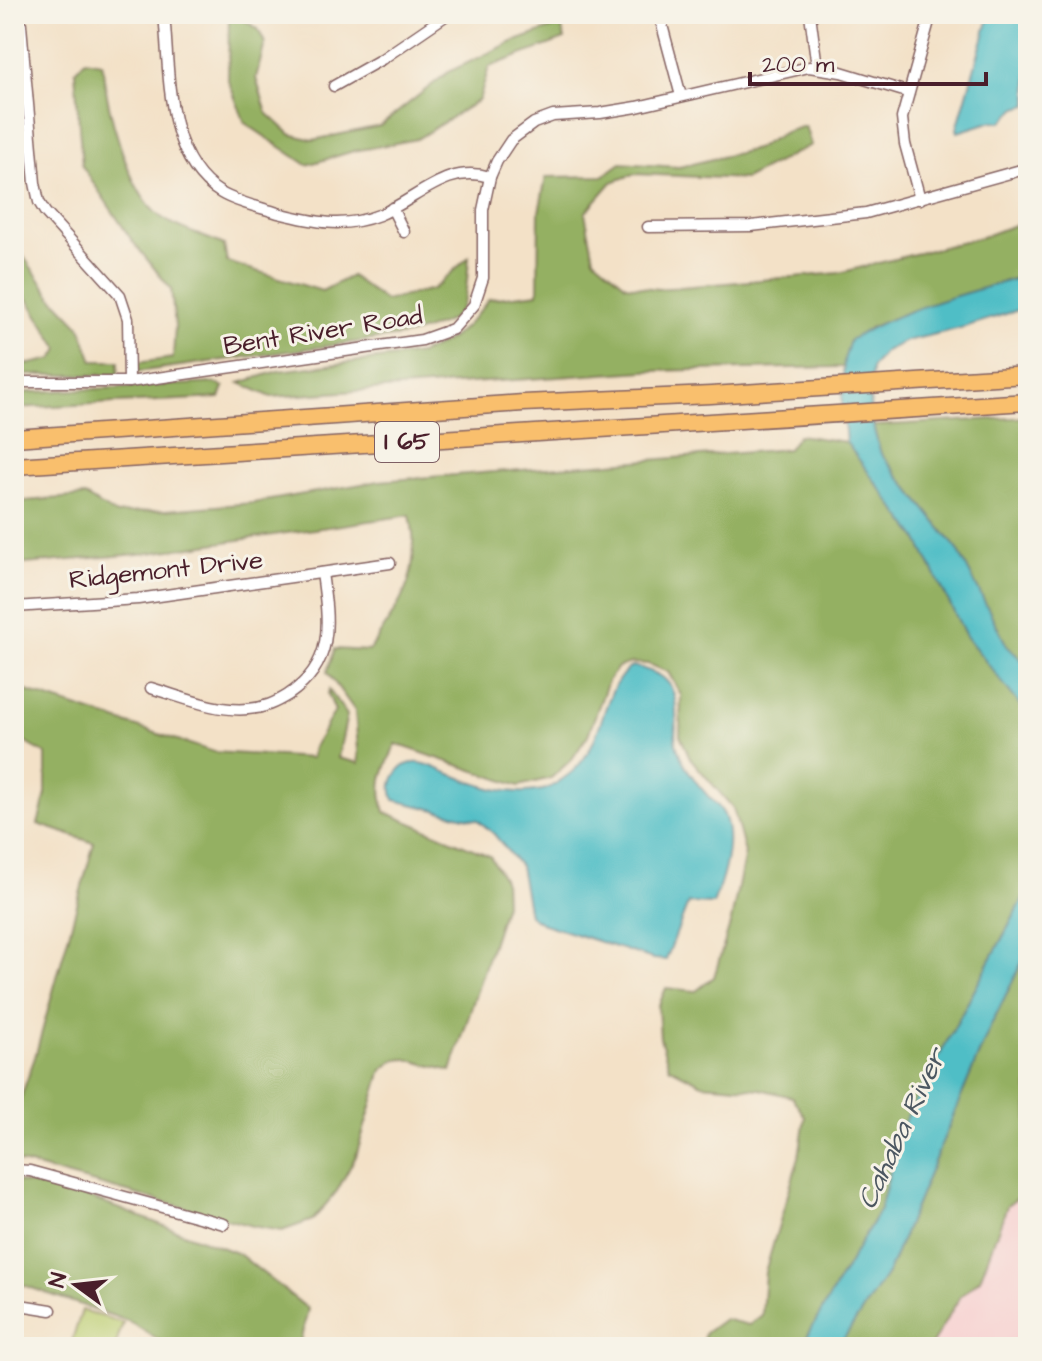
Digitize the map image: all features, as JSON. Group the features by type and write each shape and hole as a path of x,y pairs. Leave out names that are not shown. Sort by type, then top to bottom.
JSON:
{"highway":[{"name":"I 65","path":"14,438 523,403 1028,375"},
{"name":"I 65","path":"14,466 1028,402"}],"street":[{"path":"20,14 39,202 52,221 120,295 128,319 129,382"},
{"path":"164,14 177,131 188,158 210,185 244,203 325,224 352,224 392,208 455,175 472,172 490,177"},
{"path":"334,86 393,53 448,14"},
{"path":"659,14 681,96"},
{"path":"810,14 817,67"},
{"path":"920,199 902,127 907,92 931,14"},
{"name":"Bent River Road","path":"14,382 129,382 422,340 453,329 468,313 481,286 483,210 497,161 511,140 534,123 553,116 600,113 778,72 817,67 907,92"},
{"path":"648,227 770,225 866,213 1028,168"},
{"path":"392,208 404,232"},
{"name":"Ridgemont Drive","path":"14,607 138,599 390,563"},
{"path":"151,688 207,705 245,710 271,706 299,688 319,664 327,638 322,573"},
{"path":"14,1170 30,1171 224,1224"},
{"path":"14,1304 51,1310"}],"shaded area":[{"path":"1028,1086 1028,1347 875,1347"}],"green space":[{"path":"229,17 241,18 258,29 265,43 256,78 267,113 290,134 313,140 380,126 448,72 510,43 561,25 565,39 489,67 479,100 417,139 354,151 307,165 245,123 228,80"},
{"path":"85,60 102,63 120,146 128,169 149,205 168,222 224,245 227,262 322,291 351,276 385,301 433,289 469,257 466,292 459,312 441,324 407,335 136,372 136,363 173,358 175,326 171,289 133,242 82,166 75,71"},
{"path":"805,126 811,145 745,179 634,174 612,182 585,213 594,258 626,285 658,289 839,273 982,237 1028,220 1028,274 869,328 844,360 844,367 645,371 271,397 240,383 278,371 420,354 459,332 489,299 538,293 539,212 546,177 603,176 621,163 679,167 755,149 785,132"},
{"path":"14,243 52,297 80,326 93,361 119,361 118,375 14,375 14,363 30,364 53,359 59,349 14,277"},
{"path":"214,383 224,387 220,398 14,408 14,393"},
{"path":"1028,417 1028,666 1007,646 958,550 881,454 873,426"},
{"path":"798,435 846,442 917,538 966,636 1028,715 1028,890 903,1124 880,1209 801,1347 701,1347 705,1333 724,1319 749,1325 762,1315 765,1272 799,1157 805,1117 792,1097 760,1089 702,1084 669,1067 660,1038 658,1007 666,988 696,991 714,977 731,921 745,853 733,808 690,758 680,735 681,695 668,672 648,664 631,663 618,667 608,681 588,735 572,759 551,778 519,786 396,744 381,785 385,812 490,856 504,880 505,904 451,1071 406,1059 395,1060 382,1070 356,1156 337,1191 313,1220 282,1231 252,1226 14,1161 14,1117 35,1057 94,843 38,824 46,794 46,754 14,736 14,687 214,752 311,758 313,748 335,711 329,690 347,715 338,758 359,763 355,711 327,672 335,649 369,651 399,603 414,555 410,515 150,553 14,565 14,502 85,496 116,514 253,503 379,481 788,449"},
{"path":"1028,950 1028,1194 1023,1194 1007,1206 980,1279 960,1297 930,1347 838,1347 888,1272 991,1025"},
{"path":"14,1181 77,1193 239,1254 308,1309 299,1347 158,1347 159,1340 128,1321 14,1282"},
{"path":"82,1310 123,1323 115,1347 70,1347"}],"water":[{"path":"990,14 1028,14 1028,105 1017,108 1002,122 993,121 958,132 957,129"},
{"path":"1028,275 1028,307 906,341 885,351 872,367 870,398 881,454 958,550 1007,646 1028,666 1028,715 966,636 917,538 846,442 842,402 844,360 850,340 892,318"},
{"path":"632,666 653,672 671,688 676,706 675,738 678,751 693,778 723,812 727,826 726,860 713,904 688,903 666,960 653,959 541,923 529,915 520,866 478,820 394,800 392,793 396,774 412,763 427,765 494,789 530,792 551,787 578,766 588,752 613,690"},
{"name":"Cahaba River","path":"1028,890 1028,950 991,1025 888,1272 838,1347 801,1347 880,1209 903,1124"}]}
